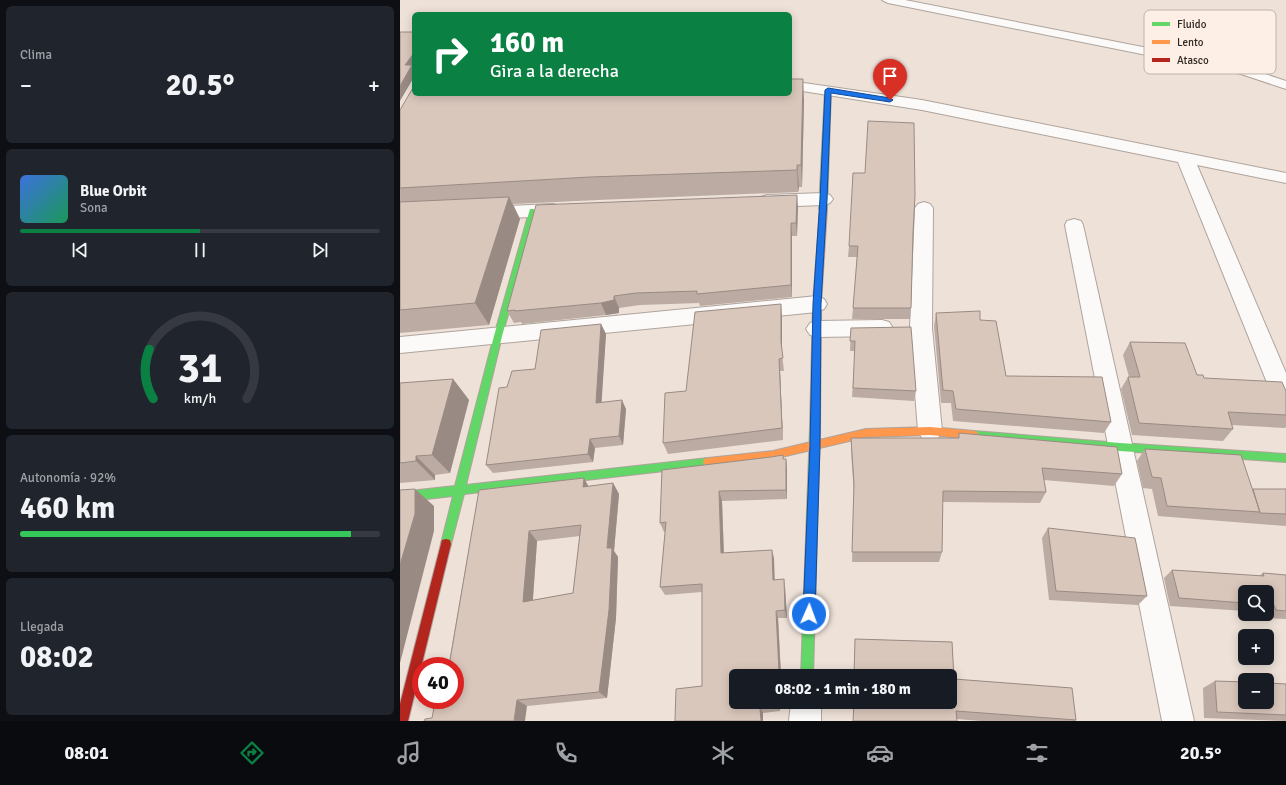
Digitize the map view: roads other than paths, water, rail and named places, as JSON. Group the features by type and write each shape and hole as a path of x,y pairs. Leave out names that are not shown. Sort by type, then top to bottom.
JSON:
{"street":[{"path":"792,85 922,105 1286,178"},
{"path":"806,669 815,445 817,304 824,199 828,90"},
{"path":"1186,157 1286,400"},
{"path":"753,202 824,199"},
{"path":"924,208 921,328 930,431"},
{"path":"470,214 569,209"},
{"path":"402,721 498,336 533,211"},
{"path":"1074,225 1178,721"},
{"path":"400,345 817,304"},
{"path":"817,328 921,328"},
{"path":"400,497 773,455 866,433 930,431 1120,447 1286,458"},
{"path":"805,721 806,709"}],"lane":[{"path":"888,0 1144,51"},
{"path":"1254,74 1286,84"}]}
